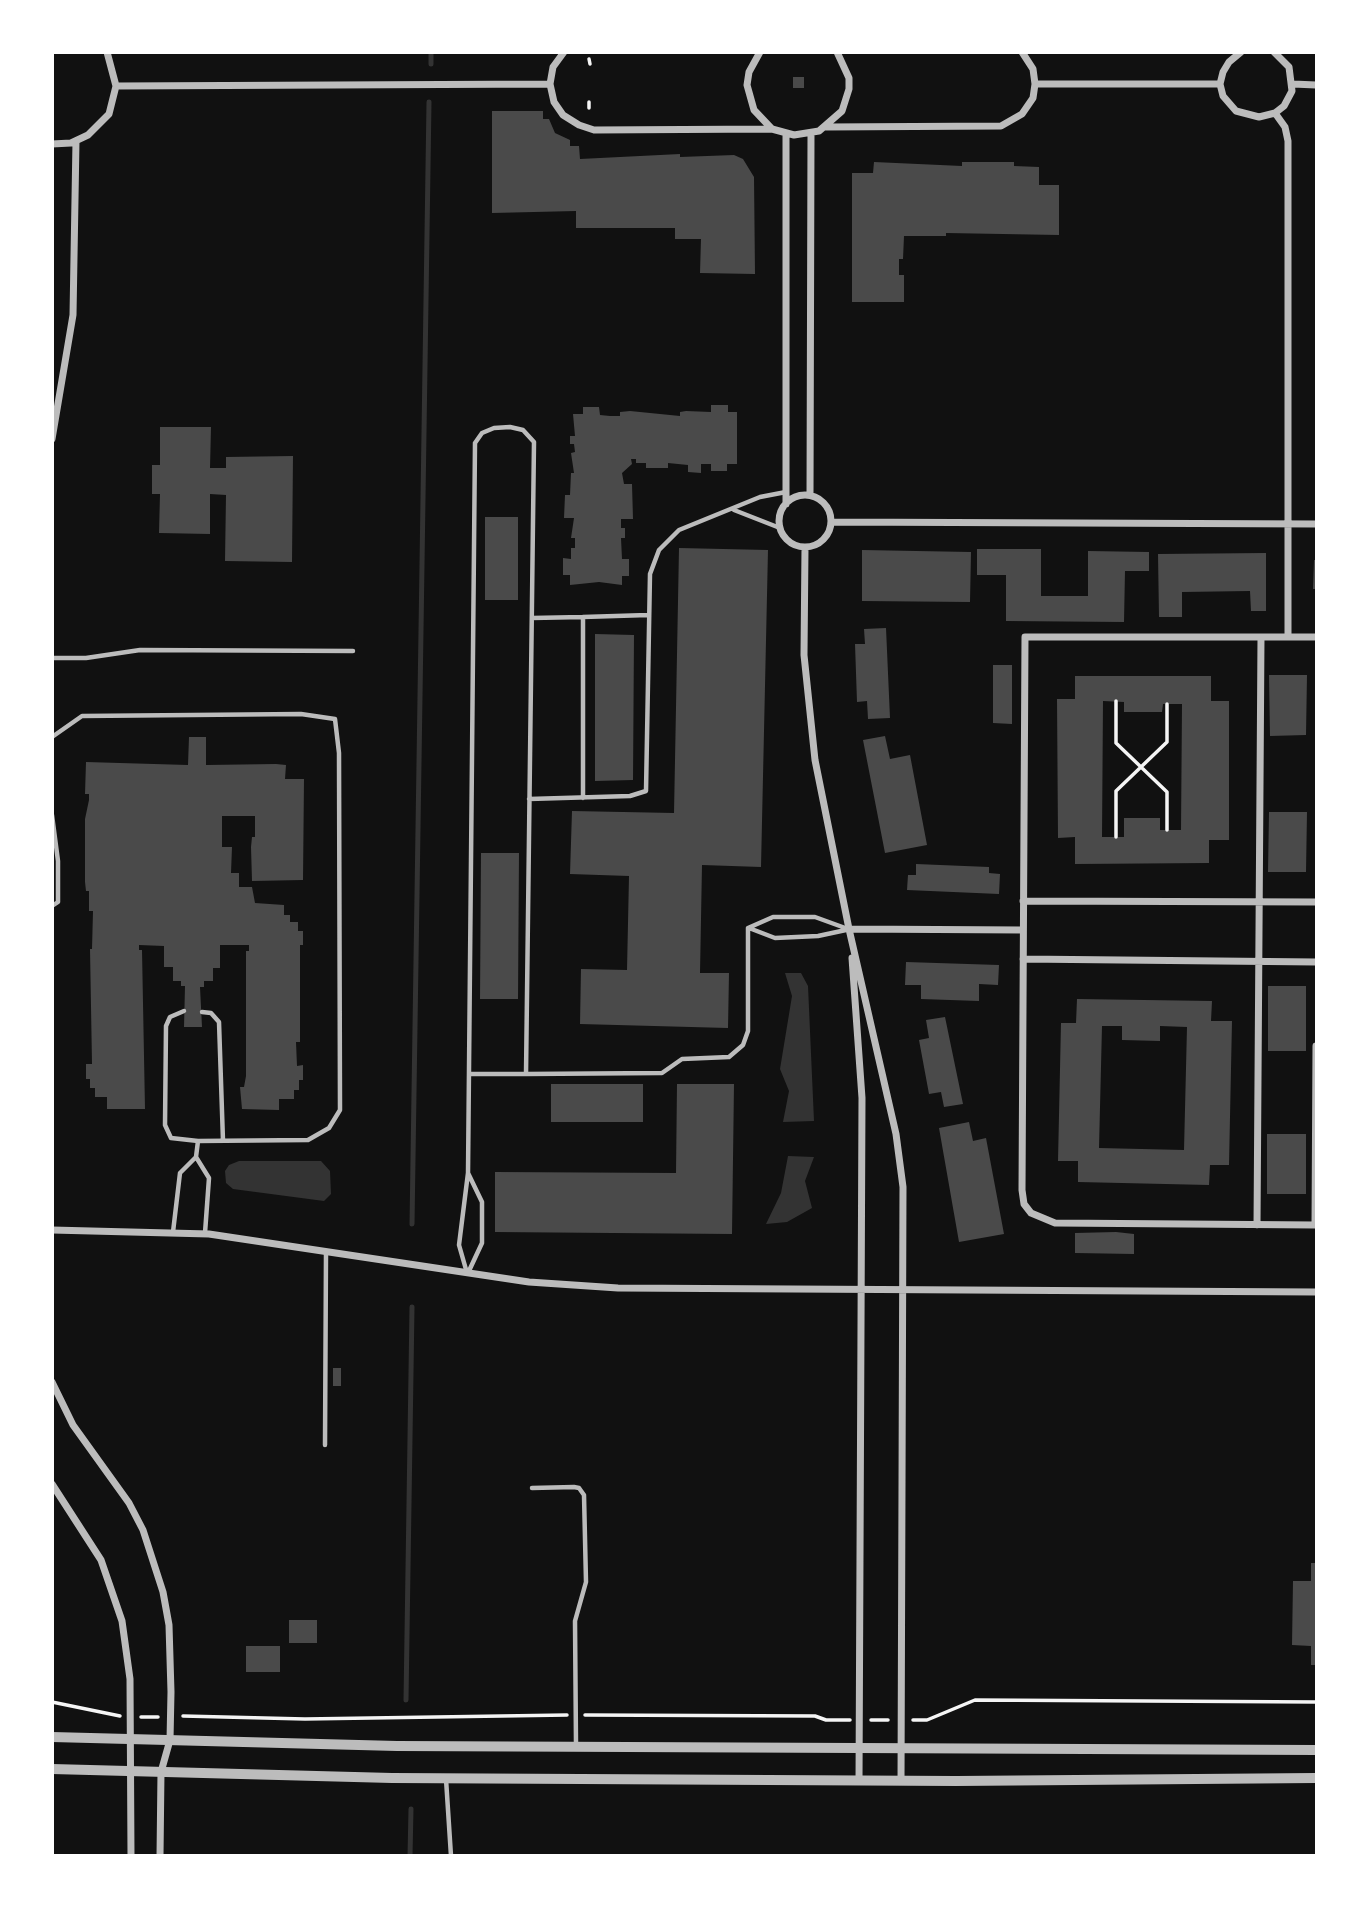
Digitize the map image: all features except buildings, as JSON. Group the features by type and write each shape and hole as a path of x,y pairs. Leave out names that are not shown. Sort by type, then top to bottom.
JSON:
{"street":[{"path":"52,144 76,141 100,125 108,114 116,86 107,52"},
{"path":"564,52 553,67 550,84 554,102 564,116 594,130 772,128"},
{"path":"760,52 749,72 749,98 754,110 772,128 786,134 811,134 826,127 842,111 849,89 846,67 837,52"},
{"path":"826,127 1001,126 1026,110 1035,84 1032,69 1022,52"},
{"path":"1241,52 1229,62 1220,84 1229,104 1243,114 1259,117 1275,113 1289,99 1293,84 1283,55 1274,52"},
{"path":"116,86 550,84"},
{"path":"1035,84 1220,84"},
{"path":"1293,84 1317,85"},
{"path":"1275,113 1285,127 1288,141 1288,637"},
{"path":"786,134 786,504"},
{"path":"810,495 811,134"},
{"path":"52,439 65,376 73,315 76,141"},
{"path":"810,495 828,508 832,522 826,538 805,548 789,542 780,528 781,511 797,497 810,495"},
{"path":"832,522 1317,524"},
{"path":"805,548 804,655 810,727 849,929 901,1160 904,1291 901,1781"},
{"path":"1317,637 1025,637 1024,1204 1031,1213 1055,1223 1316,1225 1317,1046"},
{"path":"1257,1225 1261,637"},
{"path":"1023,901 1317,902"},
{"path":"849,929 1023,930"},
{"path":"849,929 861,1086 859,1780"},
{"path":"1023,959 1317,962"},
{"path":"52,1230 205,1234 529,1282 618,1288 1317,1292"},
{"path":"52,1382 73,1426 129,1503 155,1562 169,1625 170,1741 161,1772 160,1856"},
{"path":"52,1484 86,1534 111,1588 127,1650 131,1856"},
{"path":"52,1738 576,1747 1317,1750"},
{"path":"52,1769 446,1778 901,1781 1317,1778"}],"lane":[{"path":"468,1274 459,1245 468,1173 475,443 482,433 494,428 523,430 534,442 526,1074"},
{"path":"529,799 630,796 646,791 650,574 659,550 679,530 761,497 786,492"},
{"path":"734,510 780,528"},
{"path":"531,618 648,615"},
{"path":"583,617 583,798"},
{"path":"52,658 86,658 140,650 352,651"},
{"path":"52,737 82,716 300,714 335,719 339,753 340,1110 329,1128 308,1140 198,1142 171,1138 165,1125 166,1026 170,1017 184,1011"},
{"path":"52,815 58,861 58,902 52,906"},
{"path":"748,928 773,918 815,917 849,929"},
{"path":"748,928 775,937 818,936 849,929"},
{"path":"469,1074 662,1073 682,1059 729,1057 743,1045 748,1031 748,928"},
{"path":"202,1012 211,1013 219,1022 223,1140"},
{"path":"173,1232 180,1173 196,1157 198,1142"},
{"path":"196,1157 209,1178 205,1234"},
{"path":"468,1173 482,1202 482,1243 468,1274"},
{"path":"325,1445 326,1252"},
{"path":"532,1488 574,1487 579,1488 584,1495 586,1582 575,1621 576,1747"},
{"path":"446,1778 451,1856"}],"path":[{"path":"589,102 589,108"},
{"path":"1116,701 1116,743 1167,792 1167,830"},
{"path":"1116,837 1116,791 1167,742 1167,704"},
{"path":"52,1702 95,1713 130,1717 576,1715 816,1716 826,1720 927,1720 975,1700 1317,1702"}],"shaded area":[{"path":"785,973 801,973 808,986 814,1121 783,1122 789,1091 780,1069 792,996"},
{"path":"788,1156 814,1157 805,1181 812,1208 787,1222 766,1224 781,1193"},
{"path":"239,1161 321,1161 330,1171 331,1194 324,1201 233,1189 226,1183 225,1171 229,1165"}],"waterway":[{"path":"431,52 431,64"},
{"path":"412,1224 429,102"},
{"path":"406,1700 412,1307"},
{"path":"410,1856 411,1809"}]}
